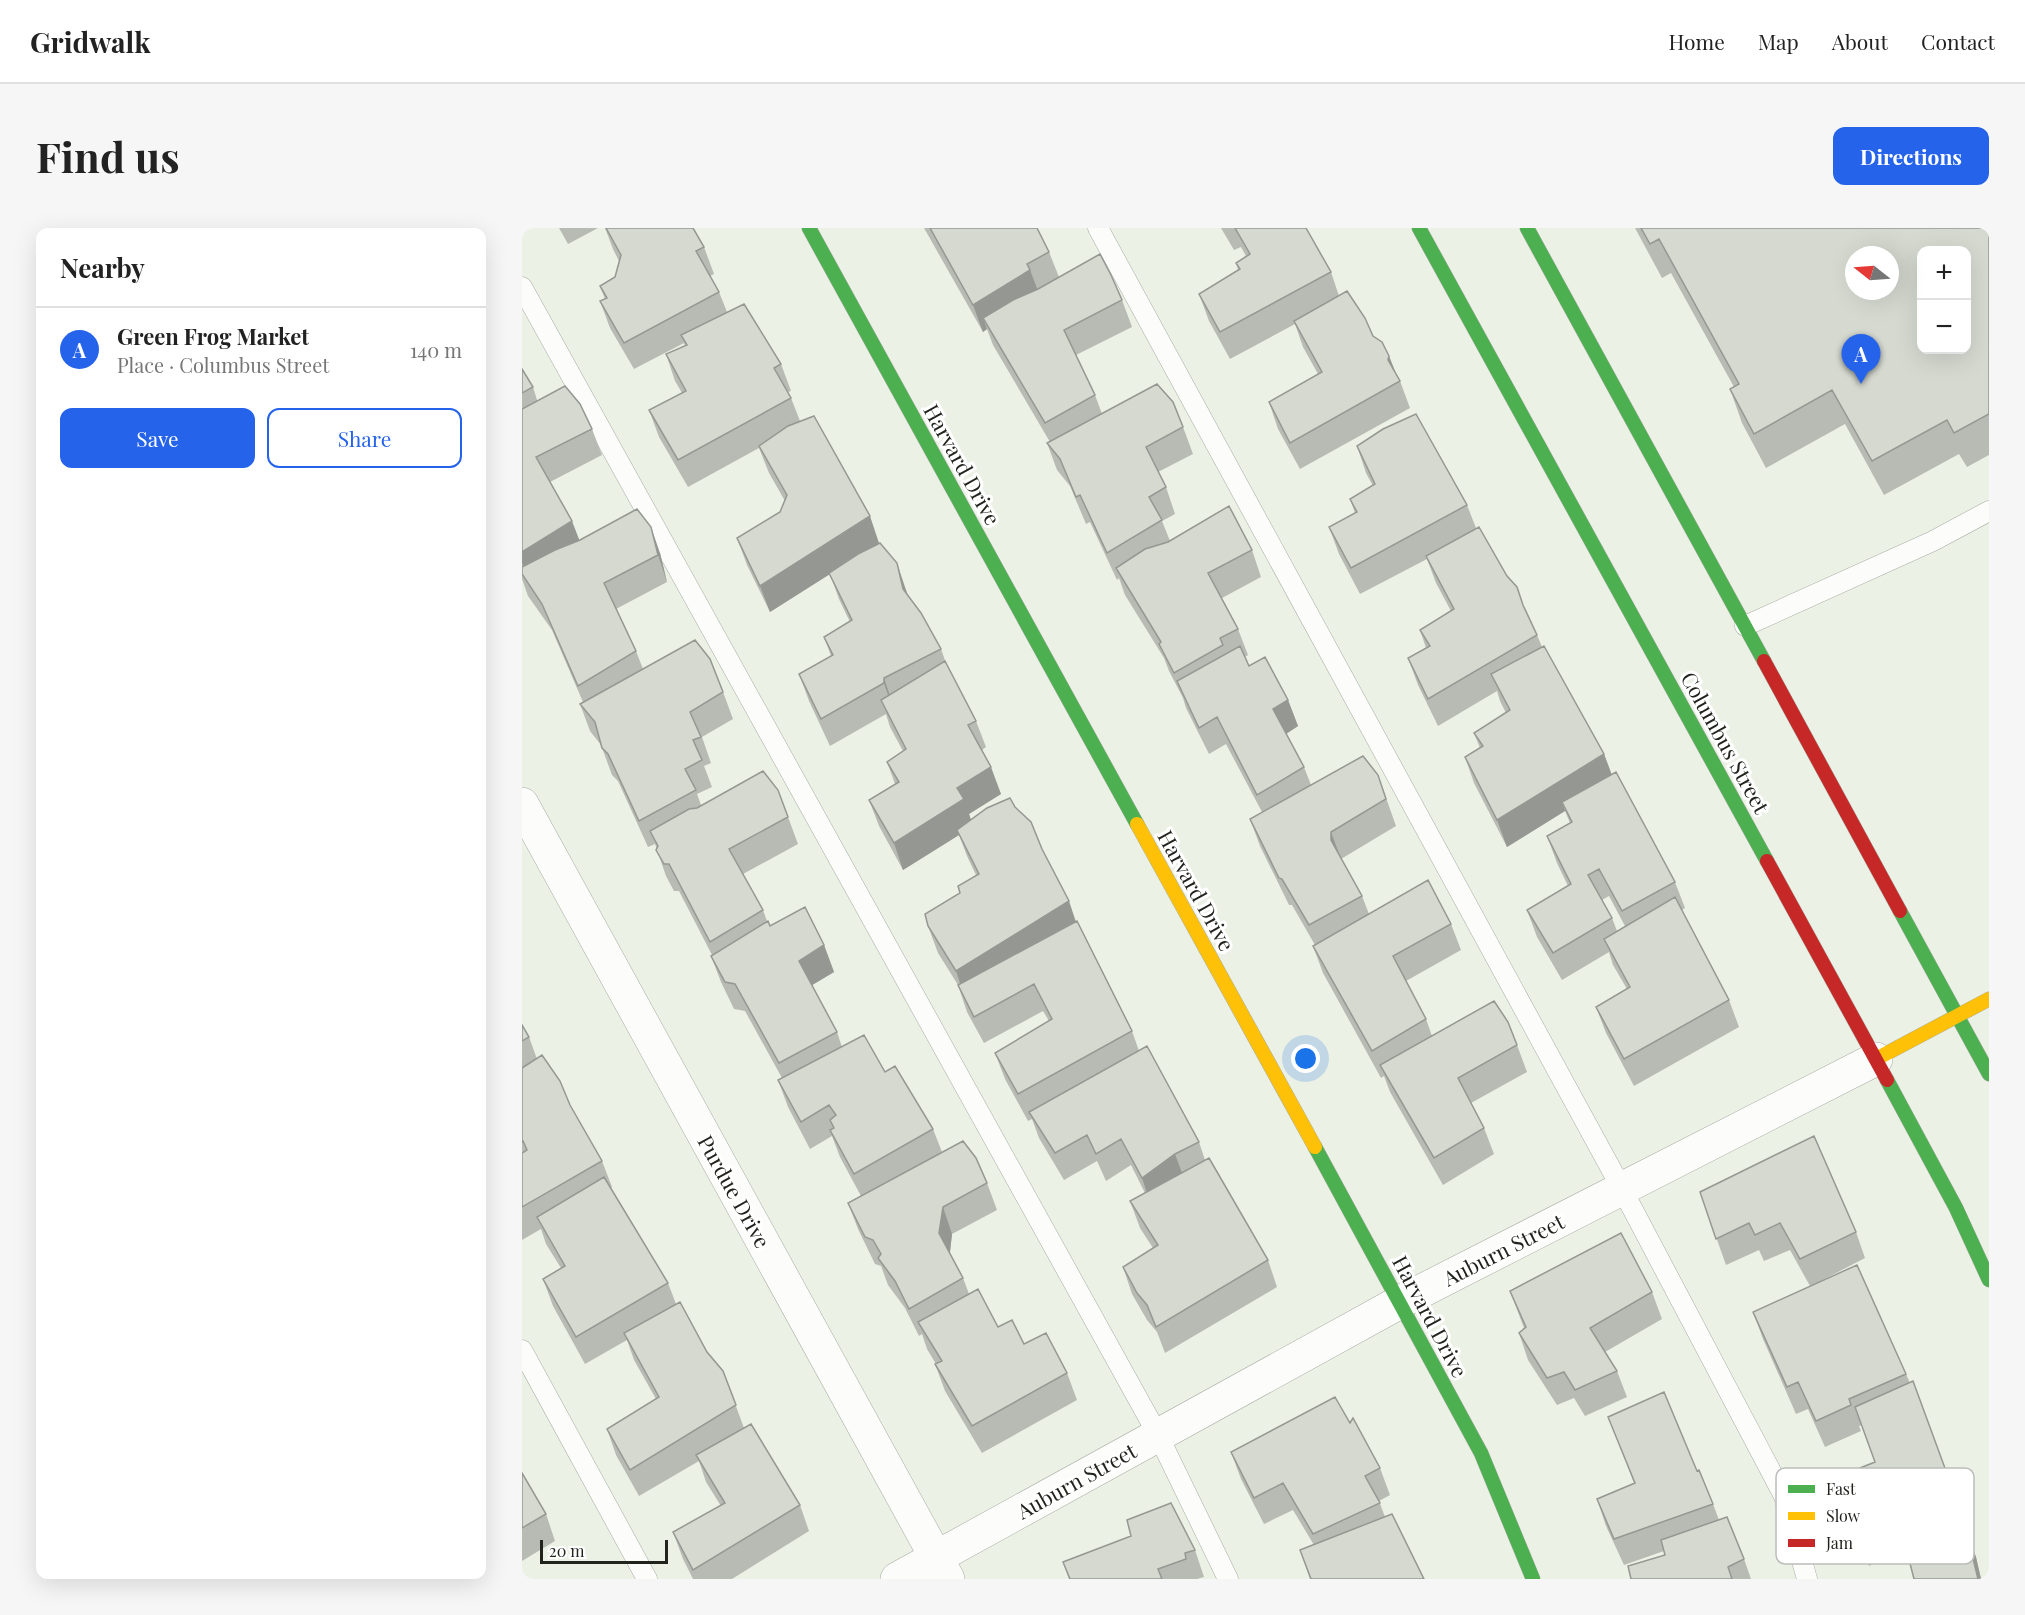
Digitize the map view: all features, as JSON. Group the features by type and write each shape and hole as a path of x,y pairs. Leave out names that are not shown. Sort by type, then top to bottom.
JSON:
{"main road":[{"name":"Harvard Drive","path":"809,228 1481,1453 1533,1579"},
{"name":"Columbus Street","path":"1419,228 1876,1059 1956,1208 1989,1280"},
{"path":"1527,228 1989,1074"},
{"name":"Auburn Street","path":"1876,1059 1989,999"}],"street":[{"name":"Purdue Drive","path":"522,804 942,1568"},
{"name":"Auburn Street","path":"897,1579 942,1568 1158,1435 1400,1302 1876,1059"}],"lane":[{"path":"1098,228 1622,1189 1776,1481"},
{"path":"522,286 1158,1435 1228,1579"},
{"path":"1745,626 1933,541 1989,511"},
{"path":"522,1350 647,1579"},
{"path":"1803,1564 1807,1579"}],"building":[{"path":"606,228 693,228 704,247 696,251 719,292 624,343 600,301 607,298 600,286 615,277 621,255"},
{"path":"930,228 1037,228 1049,252 1027,264 1030,270 973,305"},
{"path":"1235,228 1306,228 1331,272 1220,332 1199,294 1240,269 1236,263 1250,254"},
{"path":"1641,228 1989,228 1989,414 1954,433 1947,420 1872,461 1832,390 1754,434 1730,389 1739,384 1659,239 1650,244"},
{"path":"1100,254 1122,300 1064,330 1095,395 1045,423 983,318"},
{"path":"1347,291 1365,318 1373,336 1382,342 1389,356 1388,360 1400,381 1290,443 1269,402 1322,372 1294,321"},
{"path":"744,304 781,364 774,368 791,398 678,460 649,410 686,391 666,354 687,345 681,335"},
{"path":"522,369 533,387 522,393"},
{"path":"1157,384 1173,402 1183,427 1146,447 1166,487 1149,497 1162,520 1107,553 1080,495 1076,497 1060,459 1047,443"},
{"path":"565,386 580,404 592,429 536,457 572,521 522,552 522,409"},
{"path":"1416,414 1467,505 1351,568 1329,527 1357,512 1350,499 1375,484 1357,446 1383,429"},
{"path":"814,416 870,516 760,586 737,538 780,512 787,495 759,446 788,426"},
{"path":"1229,506 1252,550 1208,573 1238,629 1220,638 1223,645 1174,673 1159,644 1161,642 1116,568 1145,549 1168,542"},
{"path":"637,509 651,527 658,555 604,583 636,651 578,686 542,604 522,574 522,567 580,540"},
{"path":"1479,527 1507,576 1517,587 1537,635 1428,699 1408,658 1430,646 1420,630 1454,609 1426,556"},
{"path":"880,543 897,563 903,589 921,613 941,649 884,678 884,683 821,719 799,674 833,655 824,637 852,620 829,573"},
{"path":"695,640 710,659 723,692 690,712 701,737 693,740 702,760 685,769 696,790 639,821 608,754 602,748 595,722 580,704"},
{"path":"1240,646 1249,666 1265,657 1288,700 1273,709 1304,767 1257,795 1217,717 1199,728 1177,681"},
{"path":"1544,646 1604,754 1497,820 1465,757 1483,746 1474,733 1510,710 1491,674"},
{"path":"945,661 976,721 968,725 991,767 957,788 964,799 894,843 869,800 899,782 887,762 906,749 881,700"},
{"path":"1363,756 1378,775 1386,799 1331,832 1331,840 1362,896 1309,925 1282,879 1279,878 1250,819"},
{"path":"763,771 778,790 788,817 729,849 763,910 710,942 669,864 664,864 656,850 658,846 650,831"},
{"path":"1616,772 1675,882 1622,911 1599,869 1588,875 1612,918 1553,953 1527,910 1571,884 1547,836 1572,822 1562,802"},
{"path":"1010,798 1015,807 1031,822 1069,901 956,971 928,926 925,914 960,893 958,886 979,874 957,830 987,808"},
{"path":"1428,880 1451,924 1393,956 1426,1019 1372,1051 1313,946"},
{"path":"1675,897 1729,1000 1624,1059 1596,1007 1630,987 1604,939"},
{"path":"805,907 824,945 799,961 837,1032 779,1063 735,984 725,982 711,956 768,921 770,926"},
{"path":"1077,921 1132,1031 1018,1094 995,1053 1052,1019 1034,984 974,1017 958,985"},
{"path":"1494,1001 1508,1022 1517,1045 1458,1078 1484,1128 1434,1158 1380,1065"},
{"path":"522,1025 529,1037 522,1041"},
{"path":"864,1035 885,1072 895,1066 933,1129 854,1174 830,1130 834,1128 830,1120 836,1115 829,1105 801,1122 778,1080"},
{"path":"1147,1046 1199,1142 1175,1154 1142,1178 1121,1139 1096,1154 1087,1135 1055,1153 1029,1112"},
{"path":"542,1055 560,1081 570,1105 602,1161 522,1207 522,1153 527,1150 522,1142 522,1068"},
{"path":"1814,1136 1856,1232 1800,1259 1780,1223 1755,1235 1749,1223 1716,1239 1700,1192"},
{"path":"963,1141 976,1158 987,1183 943,1207 939,1233 963,1278 909,1309 895,1281 878,1258 881,1254 873,1240 865,1237 848,1203"},
{"path":"1209,1158 1268,1260 1156,1327 1147,1305 1137,1293 1123,1267 1158,1245 1130,1201"},
{"path":"604,1177 668,1283 576,1337 543,1279 565,1266 537,1217"},
{"path":"1621,1233 1652,1292 1590,1328 1617,1371 1575,1390 1564,1372 1547,1378 1519,1333 1526,1327 1510,1291"},
{"path":"1857,1265 1906,1374 1849,1399 1851,1405 1816,1421 1798,1382 1787,1387 1753,1312"},
{"path":"978,1289 998,1327 1012,1320 1024,1344 1046,1333 1067,1373 972,1426 935,1364 942,1361 918,1322"},
{"path":"680,1302 707,1352 723,1371 736,1405 630,1470 607,1429 659,1397 624,1333"},
{"path":"1913,1381 1945,1468 1860,1468 1875,1462 1855,1407"},
{"path":"1664,1392 1713,1504 1614,1539 1597,1499 1635,1483 1608,1417"},
{"path":"1335,1397 1350,1423 1353,1418 1380,1468 1365,1476 1380,1503 1313,1534 1283,1483 1254,1498 1231,1452"},
{"path":"751,1424 800,1505 693,1570 673,1532 725,1503 696,1455"},
{"path":"522,1473 546,1514 522,1528"},
{"path":"1171,1503 1195,1550 1185,1553 1186,1559 1158,1569 1162,1579 1070,1579 1063,1562 1131,1536 1127,1520"},
{"path":"1392,1514 1424,1579 1311,1579 1300,1550"},
{"path":"1727,1517 1744,1559 1728,1567 1732,1579 1631,1579 1628,1566 1665,1555 1661,1540"},
{"path":"1974,1563 1978,1579 1914,1579 1910,1564"}],"traffic: fast":[{"path":"809,228 1137,824"},
{"path":"1419,228 1767,861"},
{"path":"1527,228 1764,661"},
{"path":"1900,911 1989,1074"},
{"path":"1887,1080 1956,1208 1989,1280"},
{"path":"1315,1147 1481,1453 1533,1579"}],"traffic: slow":[{"path":"1137,824 1315,1147"},
{"path":"1876,1059 1989,999"}],"traffic: jam":[{"path":"1764,661 1900,911"},
{"path":"1767,861 1887,1080"}],"place":[{"name":"Green Frog Market","path":"1861,384"}]}
